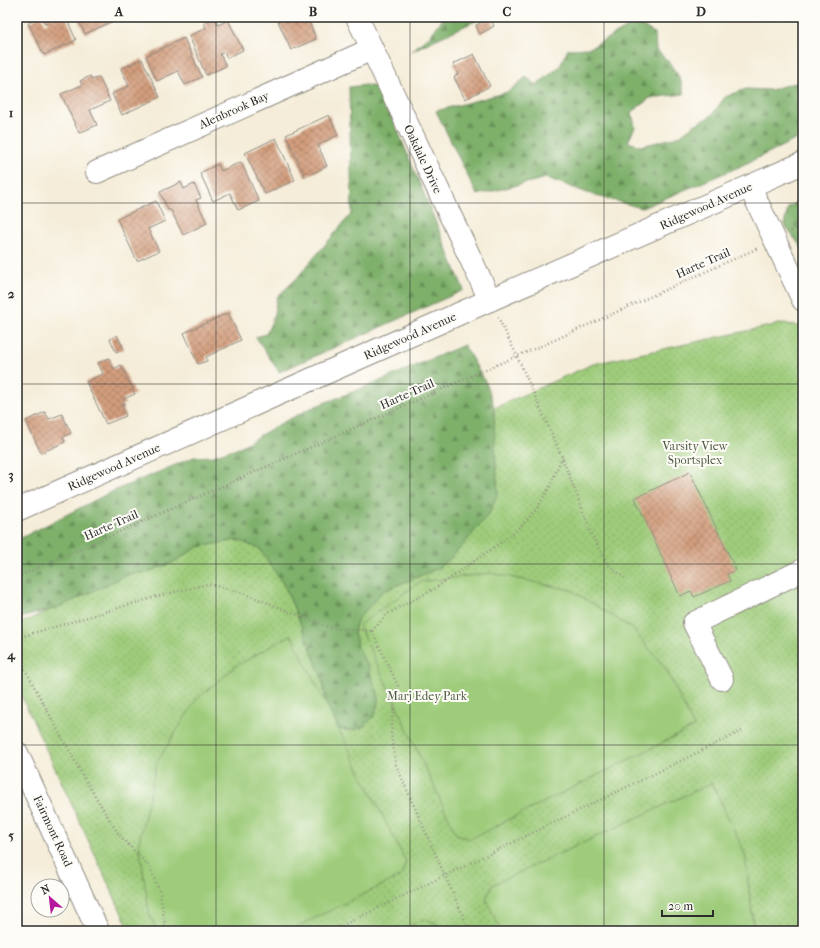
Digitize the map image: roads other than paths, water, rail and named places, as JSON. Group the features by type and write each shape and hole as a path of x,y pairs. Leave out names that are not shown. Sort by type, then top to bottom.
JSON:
{"street":[{"name":"Oakdale Drive","path":"357,17 490,300"},
{"name":"Alenbrook Bay","path":"97,172 372,49"},
{"name":"Ridgewood Avenue","path":"17,510 803,163"},
{"path":"750,187 803,300"},
{"path":"722,679 694,622 803,570"},
{"name":"Fairmont Road","path":"17,753 98,931"}],"park label":[{"name":"Varsity View Sportsplex","path":"695,453"},
{"name":"Marj Edey Park","path":"427,696"}]}
